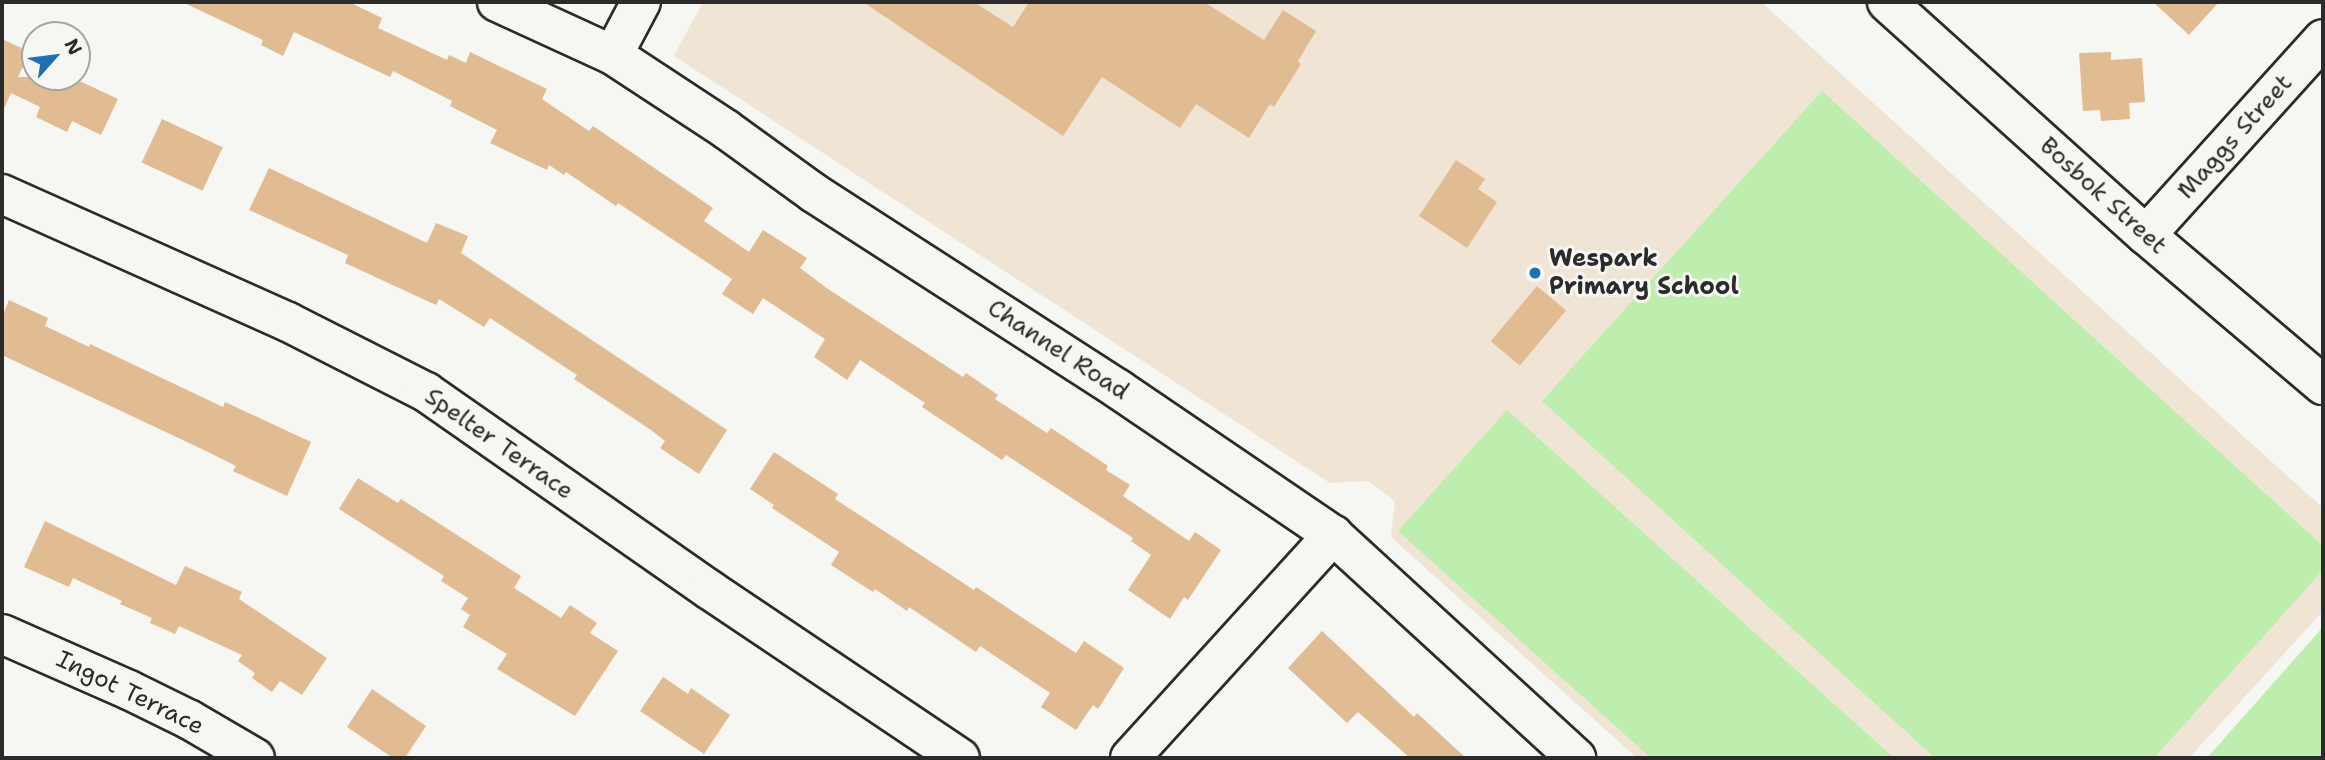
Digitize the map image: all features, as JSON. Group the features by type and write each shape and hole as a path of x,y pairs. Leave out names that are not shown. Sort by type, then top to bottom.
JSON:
{"street":[{"name":"Channel Road","path":"498,2 613,55 727,130 814,193 1118,389 1333,535 1576,758"},
{"path":"613,55 641,2"},
{"name":"Bosbok Street","path":"1887,2 2146,235 2323,385"},
{"name":"Maggs Street","path":"2146,235 2323,39"},
{"name":"Spelter Terrace","path":"2,194 288,322 426,392 710,590 960,758"},
{"path":"1130,758 1333,535"},
{"name":"Ingot Terrace","path":"2,634 129,690 190,720 255,758"}],"shaded area":[{"name":"Wespark Primary School","path":"703,2 1761,2 2323,508 2323,611 2189,758 1637,758 1391,537 1395,501 1368,481 1330,483 674,56"}],"green space":[{"path":"1822,91 2323,546 2323,570 2154,758 1935,758 1542,401"},
{"path":"1507,410 1894,758 1651,758 1398,531"},
{"path":"2323,627 2323,758 2207,758"}],"building":[{"path":"182,2 349,2 382,18 378,28 447,60 449,55 466,63 470,52 547,89 542,99 589,131 593,126 713,208 704,221 749,252 763,230 807,258 800,268 828,289 963,377 966,373 998,395 995,399 1047,433 1051,428 1108,466 1106,470 1130,485 1123,496 1189,541 1195,532 1221,550 1188,600 1184,597 1170,619 1128,590 1151,555 1131,541 1133,538 1006,455 1002,460 922,407 925,403 860,360 847,380 814,357 825,339 763,298 753,314 722,294 732,279 618,203 616,206 566,172 564,175 549,165 547,170 490,143 497,130 450,106 452,101 393,71 390,77 294,32 283,56 261,45 263,40"},
{"path":"863,2 974,2 1013,27 1029,2 1204,2 1264,40 1283,10 1316,31 1298,61 1301,64 1274,107 1270,104 1249,138 1196,104 1180,128 1102,77 1063,136"},
{"path":"2153,2 2219,2 2189,35"},
{"path":"2,39 21,48 21,71 18,77 21,77 21,91 91,91 91,86 118,99 101,135 72,121 67,132 36,117 40,107 11,93 2,113"},
{"path":"2111,52 2111,60 2142,58 2145,102 2129,103 2130,119 2101,121 2100,110 2083,111 2079,53"},
{"path":"162,119 223,147 202,191 142,163"},
{"path":"1456,160 1485,179 1478,189 1497,202 1467,248 1419,216"},
{"path":"269,168 427,243 436,223 468,236 461,253 727,430 699,474 660,448 665,441 651,430 574,379 577,375 490,318 484,327 439,299 436,305 345,263 348,255 249,210"},
{"path":"1537,286 1566,310 1520,366 1491,341"},
{"path":"9,300 48,318 45,326 89,347 90,344 223,407 225,402 311,442 287,496 233,471 236,466 204,450 2,355 2,317"},
{"path":"774,452 838,494 835,499 1076,653 1084,641 1124,668 1098,709 1093,705 1076,730 1041,707 1050,693 980,646 976,652 909,607 907,611 875,589 873,592 831,565 839,552 772,508 774,505 750,489"},
{"path":"358,478 398,503 401,499 521,576 514,588 561,618 570,605 597,623 590,633 618,651 575,716 497,669 507,654 463,627 470,615 461,609 468,598 441,581 444,576 339,509"},
{"path":"45,521 176,585 185,566 242,592 239,599 327,658 302,695 280,681 272,692 252,678 255,673 238,661 242,655 179,626 175,634 150,623 152,618 73,578 69,587 24,567"},
{"path":"1322,631 1414,717 1417,713 1466,758 1410,758 1358,712 1347,723 1288,668"},
{"path":"663,677 688,694 691,688 730,715 704,754 640,711"},
{"path":"372,689 426,726 405,758 393,758 347,727"}],"place":[{"name":"Wespark Primary School","path":"1535,273"}]}
